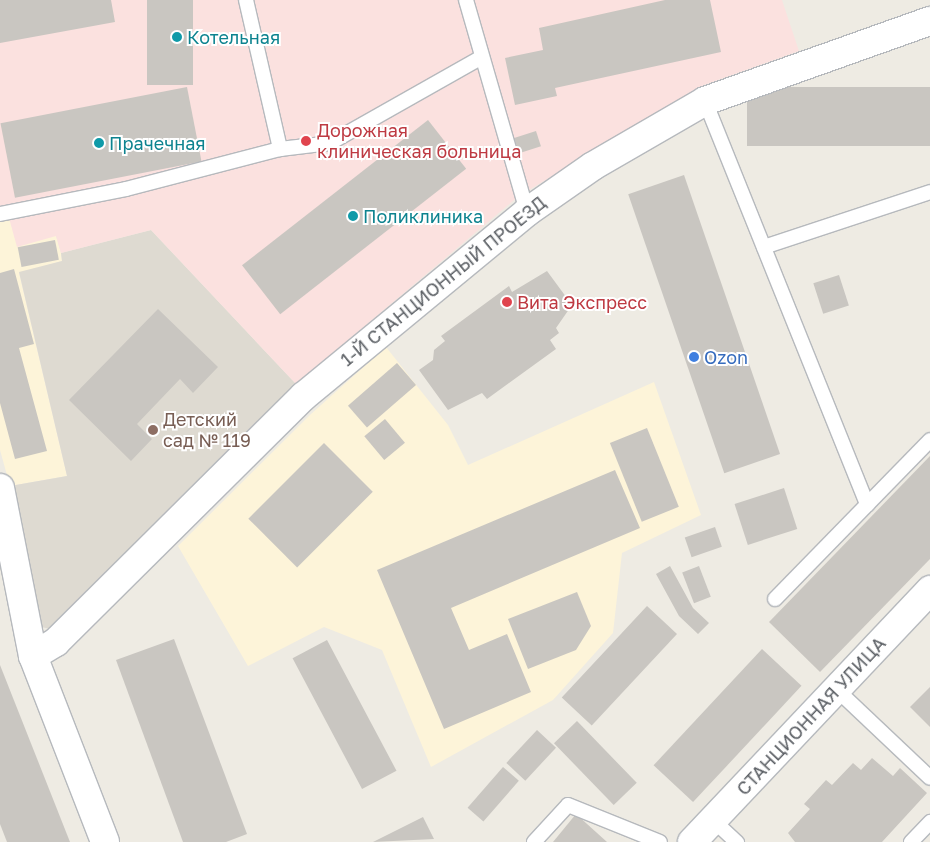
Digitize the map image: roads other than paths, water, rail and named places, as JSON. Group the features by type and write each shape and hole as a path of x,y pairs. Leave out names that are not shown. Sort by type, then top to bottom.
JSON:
{"street":[{"path":"928,0 930,6"},
{"name":"1-Й СТАНЦИОННЫЙ ПРОЕЗД","path":"33,656 56,642 304,396 527,212 593,166 705,101 930,21"},
{"path":"0,488 33,656 106,842"},
{"name":"СТАНЦИОННАЯ УЛИЦА","path":"692,842 930,590"}],"lane":[{"path":"246,0 280,149"},
{"path":"466,0 480,58 527,212"},
{"path":"0,214 126,188 280,149 330,143 480,58"},
{"path":"705,101 867,505"},
{"path":"764,248 930,192"},
{"path":"775,599 930,440"},
{"path":"836,689 930,778"},
{"path":"534,842 568,805 660,842"},
{"path":"713,820 737,842"},
{"path":"911,842 930,822"}],"place":[{"name":"Котельная","path":"177,37"},
{"name":"Дорожная клиническая больница","path":"306,141"},
{"name":"Прачечная","path":"99,143"},
{"name":"Поликлиника","path":"353,216"},
{"name":"Вита Экспресс","path":"507,302"},
{"name":"Ozon","path":"694,357"},
{"name":"Детский сад № 119","path":"153,430"}]}
